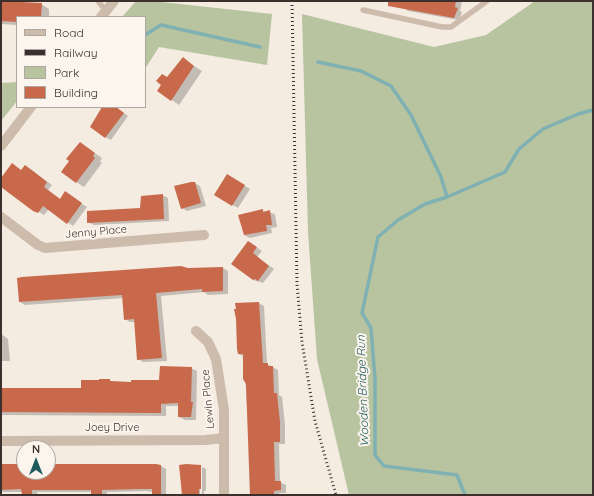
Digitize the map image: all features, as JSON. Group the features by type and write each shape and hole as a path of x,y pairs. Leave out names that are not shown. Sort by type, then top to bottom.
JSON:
{"street":[{"path":"104,14 114,1"},
{"path":"1,146 30,108"},
{"name":"Jenny Place","path":"1,217 38,245 45,248 204,235"},
{"name":"Lewin Place","path":"196,332 208,342 216,359 224,410 224,495"},
{"name":"Joey Drive","path":"1,441 206,440 223,438"}],"lane":[{"path":"98,1 104,14"},
{"path":"363,10 442,28 451,27 487,1"}],"green space":[{"path":"136,1 152,1 272,14 267,65 159,47 146,67 146,16 123,16"},
{"path":"535,1 593,1 593,495 349,495 317,359 308,232 302,14 434,47 486,35"},
{"path":"16,82 16,102 1,121 1,83"}],"building":[{"path":"1,1 42,3 41,16 16,16 16,22 1,21"},
{"path":"388,1 456,1 455,7 458,8 454,18 388,6"},
{"path":"183,57 194,66 171,101 157,91 161,85 156,81 162,74 167,77"},
{"path":"101,108 117,108 124,113 105,138 90,127"},
{"path":"80,142 95,153 93,156 95,158 76,183 61,172 69,161 66,159"},
{"path":"12,163 21,170 25,165 33,171 47,182 44,187 60,199 65,191 82,203 67,224 43,206 38,213 33,211 1,187 1,178"},
{"path":"227,174 245,185 232,206 214,195"},
{"path":"195,182 201,203 181,209 174,186"},
{"path":"163,194 164,219 87,223 87,211 140,208 141,196"},
{"path":"263,209 263,212 270,210 272,225 266,225 267,231 244,235 238,215"},
{"path":"248,241 257,247 253,253 269,266 258,281 255,279 253,280 231,264"},
{"path":"181,266 188,268 223,267 223,291 202,292 202,289 156,293 162,358 137,360 134,319 124,320 122,295 19,302 17,278"},
{"path":"259,302 263,363 268,363 268,366 273,366 274,393 277,393 280,422 280,442 274,442 275,481 281,481 281,490 274,491 274,495 250,495 246,384 243,379 243,354 238,354 237,349 236,319 234,309 236,309 235,303"},
{"path":"160,366 192,367 191,402 193,402 191,417 178,417 178,403 161,404 161,413 1,412 1,388 81,388 81,380 110,379 110,381 131,382 131,380 159,380"},
{"path":"1,464 16,464 16,480 56,480 56,464 161,465 161,495 152,495 152,489 102,490 102,495 91,495 91,490 32,490 32,495 22,495 21,489 1,490"},
{"path":"179,465 201,465 201,489 199,489 199,495 182,495"}],"waterway":[{"path":"146,34 161,25 260,47"},
{"path":"318,62 361,71 391,86 411,115 441,177 447,197"},
{"name":"Wooden Bridge Run","path":"465,495 457,475 384,466 375,455 375,379 371,328 362,313 378,237 398,220 425,204 447,197 505,172 519,149 543,129 578,114 593,110"}],"railway":[{"path":"292,1 297,284 302,342 315,421 336,495"}]}
